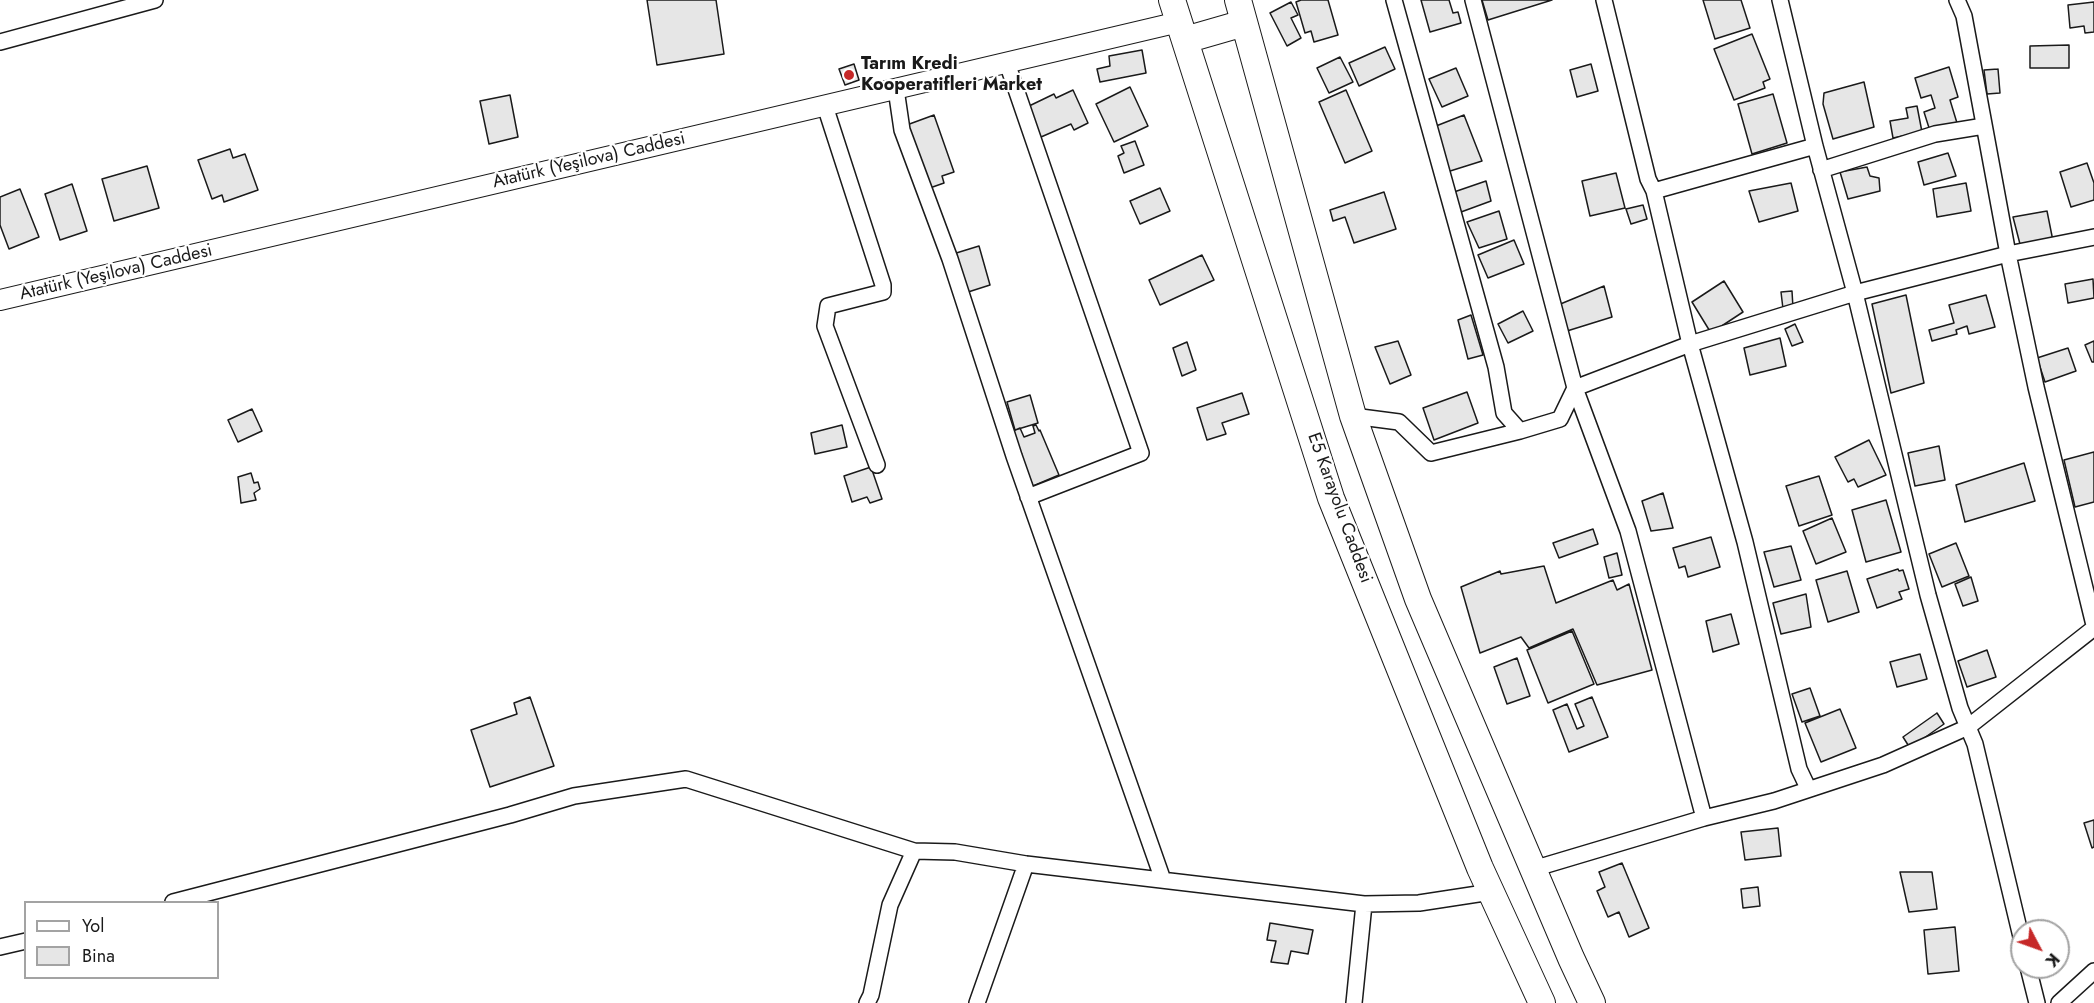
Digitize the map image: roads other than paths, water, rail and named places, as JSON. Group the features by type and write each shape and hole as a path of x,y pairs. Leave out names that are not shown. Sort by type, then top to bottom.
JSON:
{"highway":[{"path":"1178,21 1241,11 1353,416 1418,599 1592,1003"},
{"name":"E5 Karayolu Caddesi","path":"1178,21 1331,498 1491,892 1542,1003"}],"street":[{"path":"0,42 155,0"},
{"path":"1394,0 1496,367 1504,413 1520,431"},
{"path":"1473,0 1575,388 1628,531 1704,818"},
{"path":"1604,0 1648,179 1654,191 1690,344 1745,542 1799,769 1808,788"},
{"path":"1779,0 1821,170 1855,293 1928,595 1960,708 1975,744 2017,919"},
{"path":"1533,869 1704,818 1774,801 1882,765 1968,727 2094,627 2036,387 2008,254 1964,16 1957,0"},
{"name":"Atatürk (Yeşilova) Caddesi","path":"0,300 1178,21"},
{"path":"1007,63 1142,453 1028,497"},
{"path":"896,89 902,130 950,259 1028,497 1164,880"},
{"path":"825,106 883,285 883,292 828,306 825,326 877,465"},
{"path":"1821,170 1935,134 1984,126"},
{"path":"1654,191 1815,146"},
{"path":"1353,416 1400,423 1431,453 1560,419 1575,388 1690,344 1855,293 2008,254 2094,237"},
{"path":"181,901 500,818 574,795 686,779 914,851 956,852 1026,864 1364,904 1419,903 1491,892"},
{"path":"867,1003 871,995 890,905 914,851"},
{"path":"977,1003 1026,864"},
{"path":"1354,1003 1364,904"},
{"path":"0,947 24,941"},
{"path":"2059,1003 2094,971"},
{"path":"2031,979 2037,1003"}],"place":[{"name":"Tarım Kredi Kooperatifleri Market","path":"849,75"}]}
